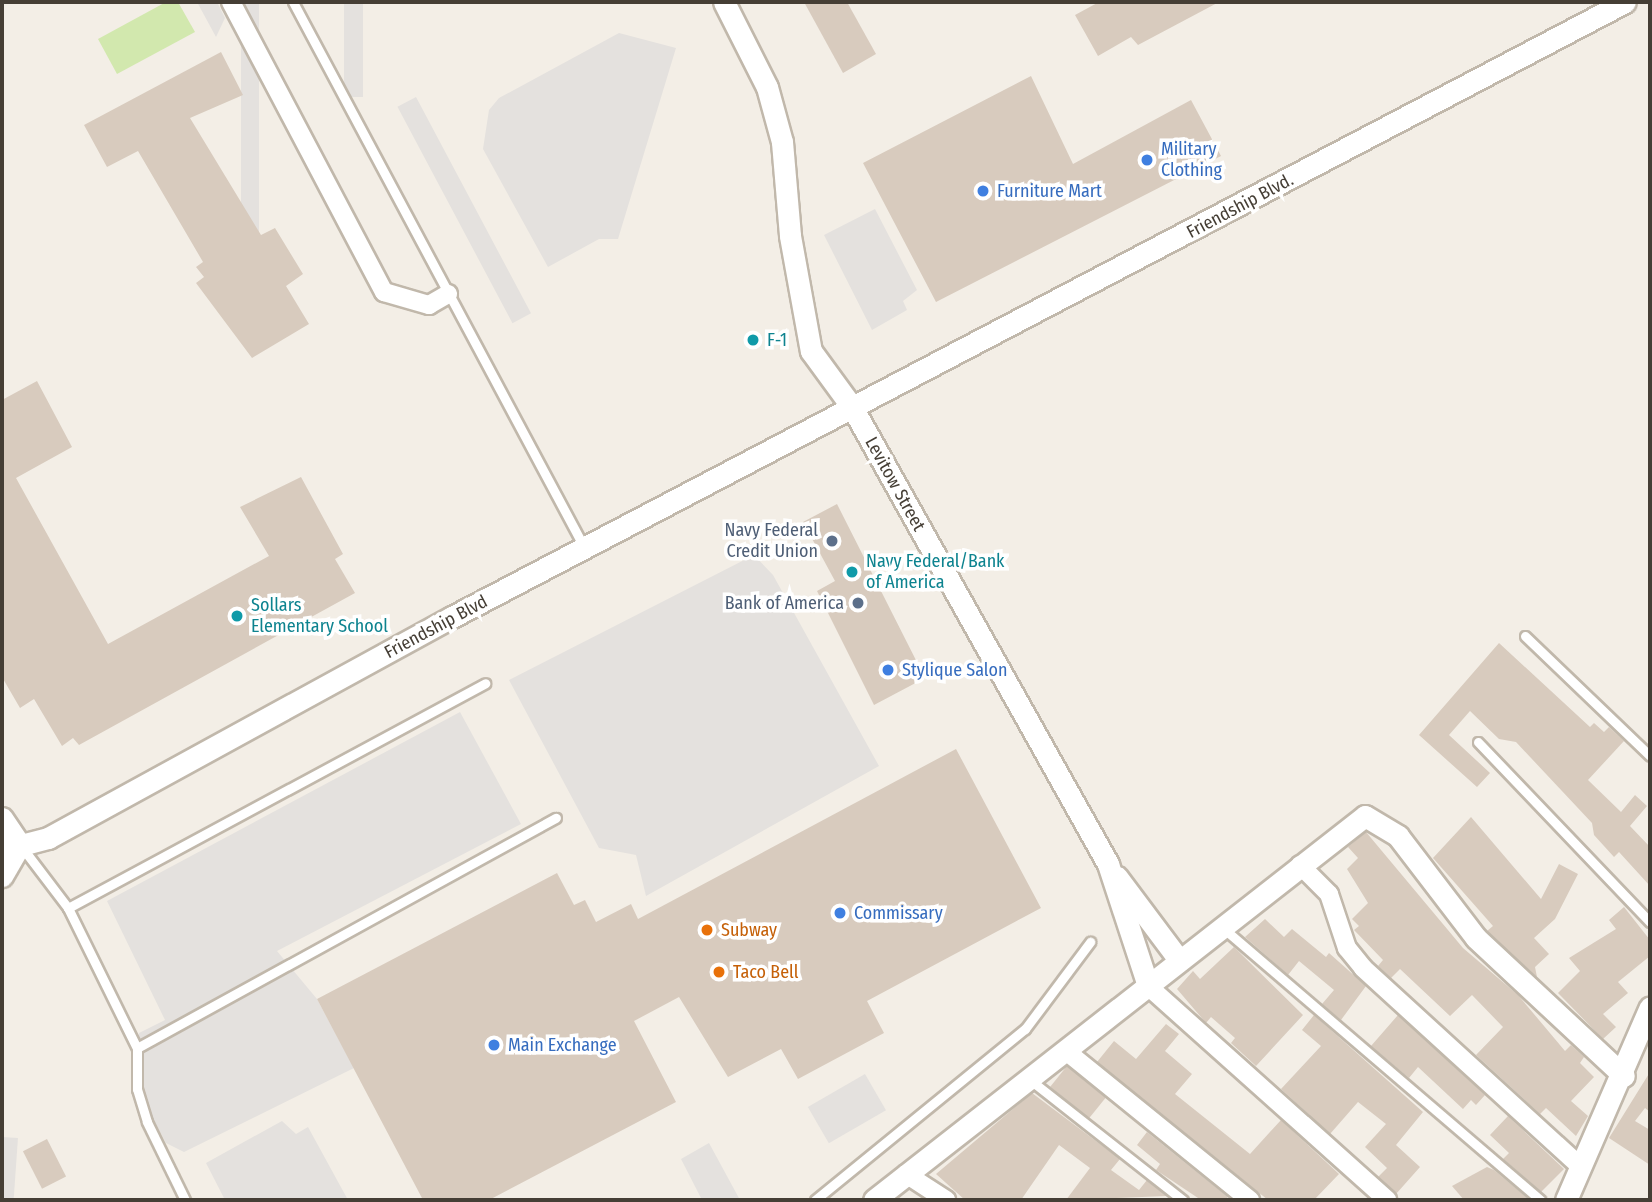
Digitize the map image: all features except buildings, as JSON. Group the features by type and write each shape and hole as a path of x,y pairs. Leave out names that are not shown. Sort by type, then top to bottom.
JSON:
{"street":[{"path":"231,2 384,292 429,305 448,294"},
{"name":"Levitow Street","path":"724,2 767,87 782,142 790,236 811,351 852,407 1108,864 1149,986"},
{"name":"Friendship Blvd.","path":"852,407 1625,2"},
{"name":"Friendship Blvd","path":"11,848 48,838 584,548 852,407"},
{"path":"2,818 11,848 2,876"},
{"path":"874,1200 1149,986 1356,820 1380,820 1416,856 1493,956 1624,1076"},
{"path":"1108,864 1179,960"},
{"path":"1300,865 1329,894 1347,948 1363,968 1581,1167"},
{"path":"1149,986 1387,1200"},
{"path":"1566,1200 1624,1076 1644,1041 1650,1007"},
{"path":"1066,1051 1250,1200"},
{"path":"906,1174 946,1200"}],"lane":[{"path":"293,2 584,548"},
{"path":"1525,636 1650,756"},
{"path":"68,908 485,684"},
{"path":"1478,742 1650,922"},
{"path":"137,1048 556,818"},
{"path":"11,848 68,908 137,1048 143,1111 185,1200"},
{"path":"1222,926 1540,1200"},
{"path":"815,1200 1026,1029 1090,942"},
{"path":"1030,1079 1183,1200"}],"green space":[{"path":"166,2 178,2 195,32 117,74 98,39"}],"shaded area":[{"path":"197,2 217,2 225,18 216,37"},
{"path":"241,2 259,2 259,308 241,308"},
{"path":"344,2 363,2 363,97 344,97"},
{"path":"619,33 676,48 618,239 599,239 548,267 483,149 489,110 499,98"},
{"path":"416,97 531,313 512,323 397,107"},
{"path":"875,209 917,290 903,301 907,310 872,330 824,235"},
{"path":"754,555 773,575 879,766 646,896 636,855 599,848 509,680"},
{"path":"460,712 521,824 277,951 317,999 354,1068 184,1152 166,1143 137,1089 139,1033 165,1020 107,901"},
{"path":"865,1074 886,1110 829,1143 808,1107"},
{"path":"282,1121 296,1134 308,1127 348,1200 225,1200 206,1163"},
{"path":"2,1137 18,1138 14,1200 2,1200"},
{"path":"709,1143 740,1200 702,1200 681,1159"}],"place":[{"name":"Military Clothing","path":"1147,160"},
{"name":"Furniture Mart","path":"983,191"},
{"name":"F-1","path":"753,340"},
{"name":"Navy Federal Credit Union","path":"832,541"},
{"name":"Navy Federal/Bank of America","path":"852,572"},
{"name":"Bank of America","path":"858,603"},
{"name":"Sollars Elementary School","path":"237,616"},
{"name":"Stylique Salon","path":"888,670"},
{"name":"Commissary","path":"840,913"},
{"name":"Subway","path":"707,930"},
{"name":"Taco Bell","path":"719,972"},
{"name":"Main Exchange","path":"494,1045"}]}
